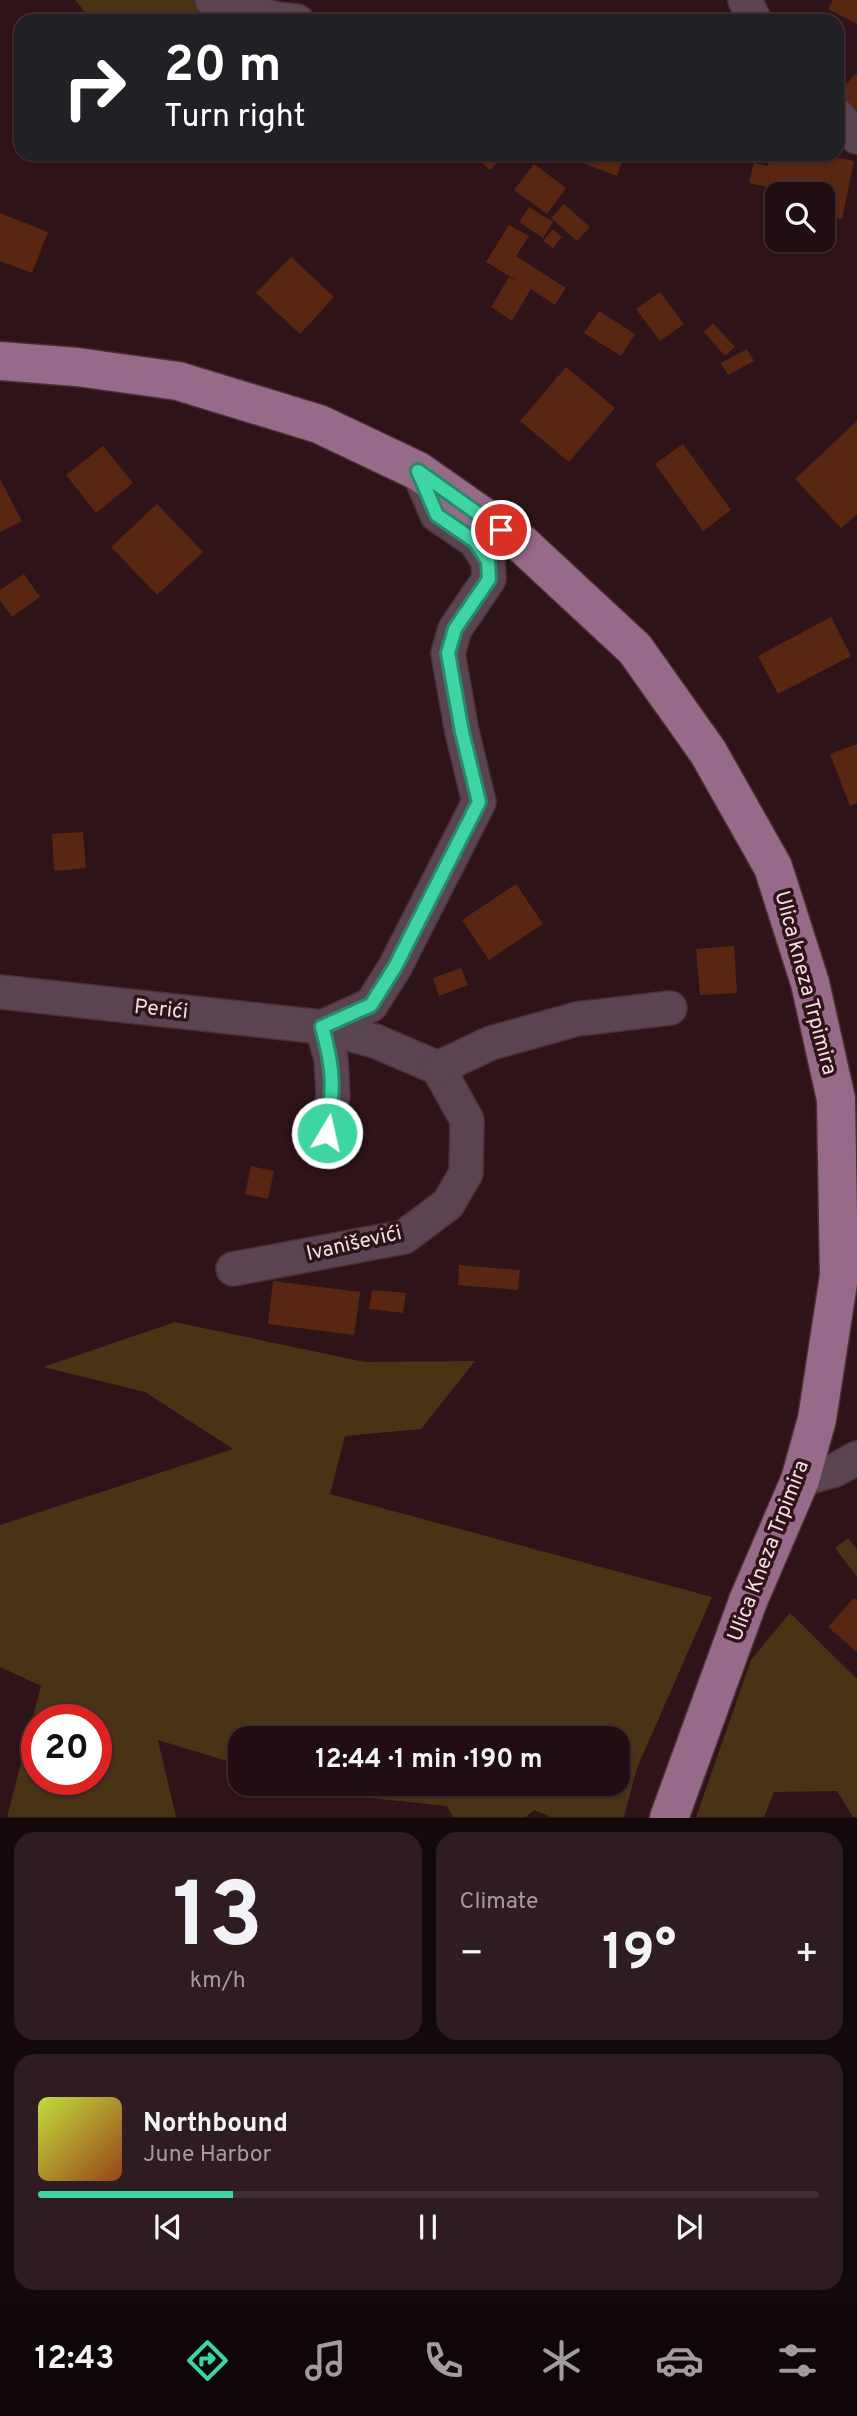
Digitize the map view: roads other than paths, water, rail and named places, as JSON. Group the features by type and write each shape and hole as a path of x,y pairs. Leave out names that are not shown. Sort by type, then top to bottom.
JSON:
{"main road":[{"name":"Ulica kneza Trpimira","path":"0,360 178,381 319,424 418,471 522,544 635,649 708,752 773,867 810,983 836,1099 839,1276"},
{"name":"Ulica Kneza Trpimira","path":"669,1818 748,1601 800,1480 817,1419 839,1276"}],"street":[{"path":"212,0 260,14"},
{"path":"844,123 857,138"},
{"path":"322,1027 371,1005 395,967 479,802 462,732 448,653 455,629 489,579 488,561 475,541 437,515 418,471"},
{"name":"Perići","path":"0,992 322,1027"},
{"path":"322,1027 375,1041 438,1068 491,1043 577,1019 670,1008"},
{"path":"322,1027 331,1059 333,1096 327,1133"},
{"name":"Ivaniševići","path":"233,1269 404,1237 448,1204 466,1173 467,1120 438,1068"},
{"path":"800,1480 835,1470 857,1458"}]}
